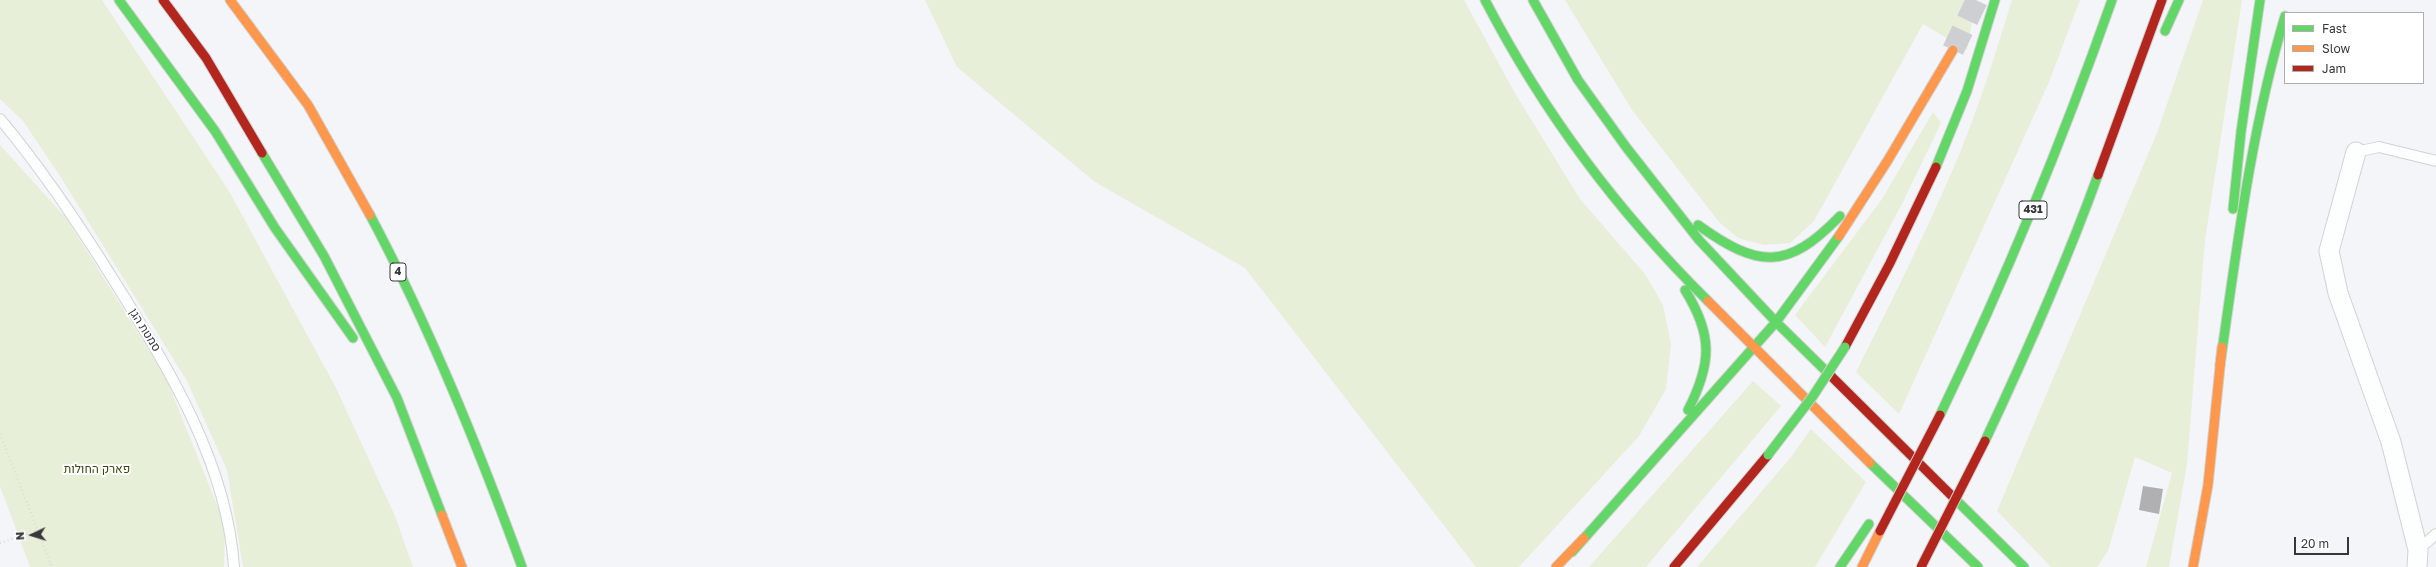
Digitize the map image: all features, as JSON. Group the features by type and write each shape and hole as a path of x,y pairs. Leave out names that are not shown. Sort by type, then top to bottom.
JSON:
{"main road":[{"path":"120,0 215,131 275,228 397,398"},
{"path":"163,0 206,58 249,127 324,256 397,398 462,567"},
{"name":"4","path":"230,0 316,119 367,210 425,325 470,433 522,567"},
{"path":"1485,0 1506,43 1546,107 1605,187 1658,249 1754,348 1978,567"},
{"path":"1532,0 1578,80 1668,202 1699,240 1776,322 2024,567"},
{"path":"1674,567 1768,455 1812,396 1845,347 1906,234 1944,151 1970,85 1994,0"},
{"name":"431","path":"1862,567 1940,415 2023,236 2112,0"},
{"path":"2042,317 2079,228 2162,0"},
{"path":"2160,43 2178,0"},
{"path":"2193,567 2208,485 2237,165 2260,0"},
{"path":"2220,365 2249,172 2271,67 2284,20"},
{"path":"1560,567 1672,438 1776,322 1831,248 1888,160 1953,50"},
{"path":"1921,567 1985,441 2042,317 2138,94"},
{"path":"1668,202 1718,240 1751,255 1787,257 1814,243 1827,231 1888,160"},
{"path":"1658,249 1692,299 1702,319 1708,336 1708,355 1705,375 1698,392 1672,438"},
{"path":"1886,498 1930,435"},
{"path":"1840,567 1871,520"},
{"path":"1556,567 1584,538"}],"street":[{"path":"2356,152 2329,251 2338,293 2391,442 2418,558"}],"lane":[{"name":"סמטת הגן","path":"0,119 27,151 89,240 167,366 204,442 232,533 234,567"},
{"path":"2356,152 2378,147 2436,161"},
{"path":"2418,558 2436,534"}],"path":[{"path":"0,434 52,567"},
{"path":"0,543 38,530"}],"green space":[{"path":"0,0 102,0 229,191 336,388 395,516 413,567 243,567 227,470 187,381 60,176 23,121 0,99"},
{"path":"925,0 1464,0 1516,95 1580,199 1645,274 1663,305 1671,344 1666,389 1639,436 1519,567 1476,567 1245,268 1095,182 957,67"},
{"path":"1565,0 1976,0 1967,50 1923,24 1814,221 1790,243 1764,245 1738,238 1719,222 1632,110"},
{"path":"2012,0 2080,0 2049,82 1899,414 1856,372 1922,237 1967,136"},
{"path":"2203,0 2242,0 2205,240 2187,464 2169,567 2146,567 2172,473 2135,457 2108,551 2097,567 2051,567 1997,511 2157,133"},
{"path":"1933,112 1941,123 1903,202 1825,347 1795,315 1882,199"},
{"name":"פארק החולות","path":"0,145 67,219 166,378 225,525 224,567 30,567 0,486"},
{"path":"1753,381 1781,406 1646,567 1589,567"},
{"path":"1811,429 1866,482 1815,567 1697,567 1791,457"}],"building":[{"path":"2143,486 2163,489 2159,514 2139,510"}],"tunnel":[{"path":"1953,50 1977,0"}],"traffic: fast":[{"path":"119,0 215,131 275,228 353,338"},
{"path":"1485,0 1532,82 1584,159 1643,232 1708,301"},
{"path":"1533,0 1578,80 1626,147 1699,240 1776,322 1831,376"},
{"path":"1936,167 1967,91 1995,0"},
{"path":"1940,415 2010,262 2032,210 2073,106 2112,0"},
{"path":"2165,31 2179,0"},
{"path":"2233,209 2241,132 2260,0"},
{"path":"2220,365 2239,233 2254,145 2273,59 2284,20"},
{"path":"262,153 324,256 397,398 442,515"},
{"path":"1985,441 2044,310 2098,175"},
{"path":"370,215 433,344 488,477 522,567"},
{"path":"1698,225 1719,239 1738,249 1755,256 1772,257 1788,254 1804,247 1821,234 1840,216"},
{"path":"1572,552 1776,322 1839,236"},
{"path":"1685,290 1701,321 1705,335 1706,349 1702,378 1688,410"},
{"path":"1768,455 1813,396 1845,347"},
{"path":"1870,463 1978,567"},
{"path":"1955,499 2024,567"},
{"path":"1840,567 1869,524"}],"traffic: slow":[{"path":"230,0 308,105 370,215"},
{"path":"1839,236 1888,160 1953,50"},
{"path":"1708,301 1870,463"},
{"path":"2193,567 2208,485 2222,347"},
{"path":"442,515 462,567"},
{"path":"1862,567 1880,531"},
{"path":"1556,567 1584,538"}],"traffic: jam":[{"path":"163,0 206,58 262,153"},
{"path":"2098,175 2162,0"},
{"path":"1845,347 1890,263 1936,167"},
{"path":"1831,376 1955,499"},
{"path":"1880,531 1940,415"},
{"path":"1921,567 1985,441"},
{"path":"1674,567 1768,455"}]}
